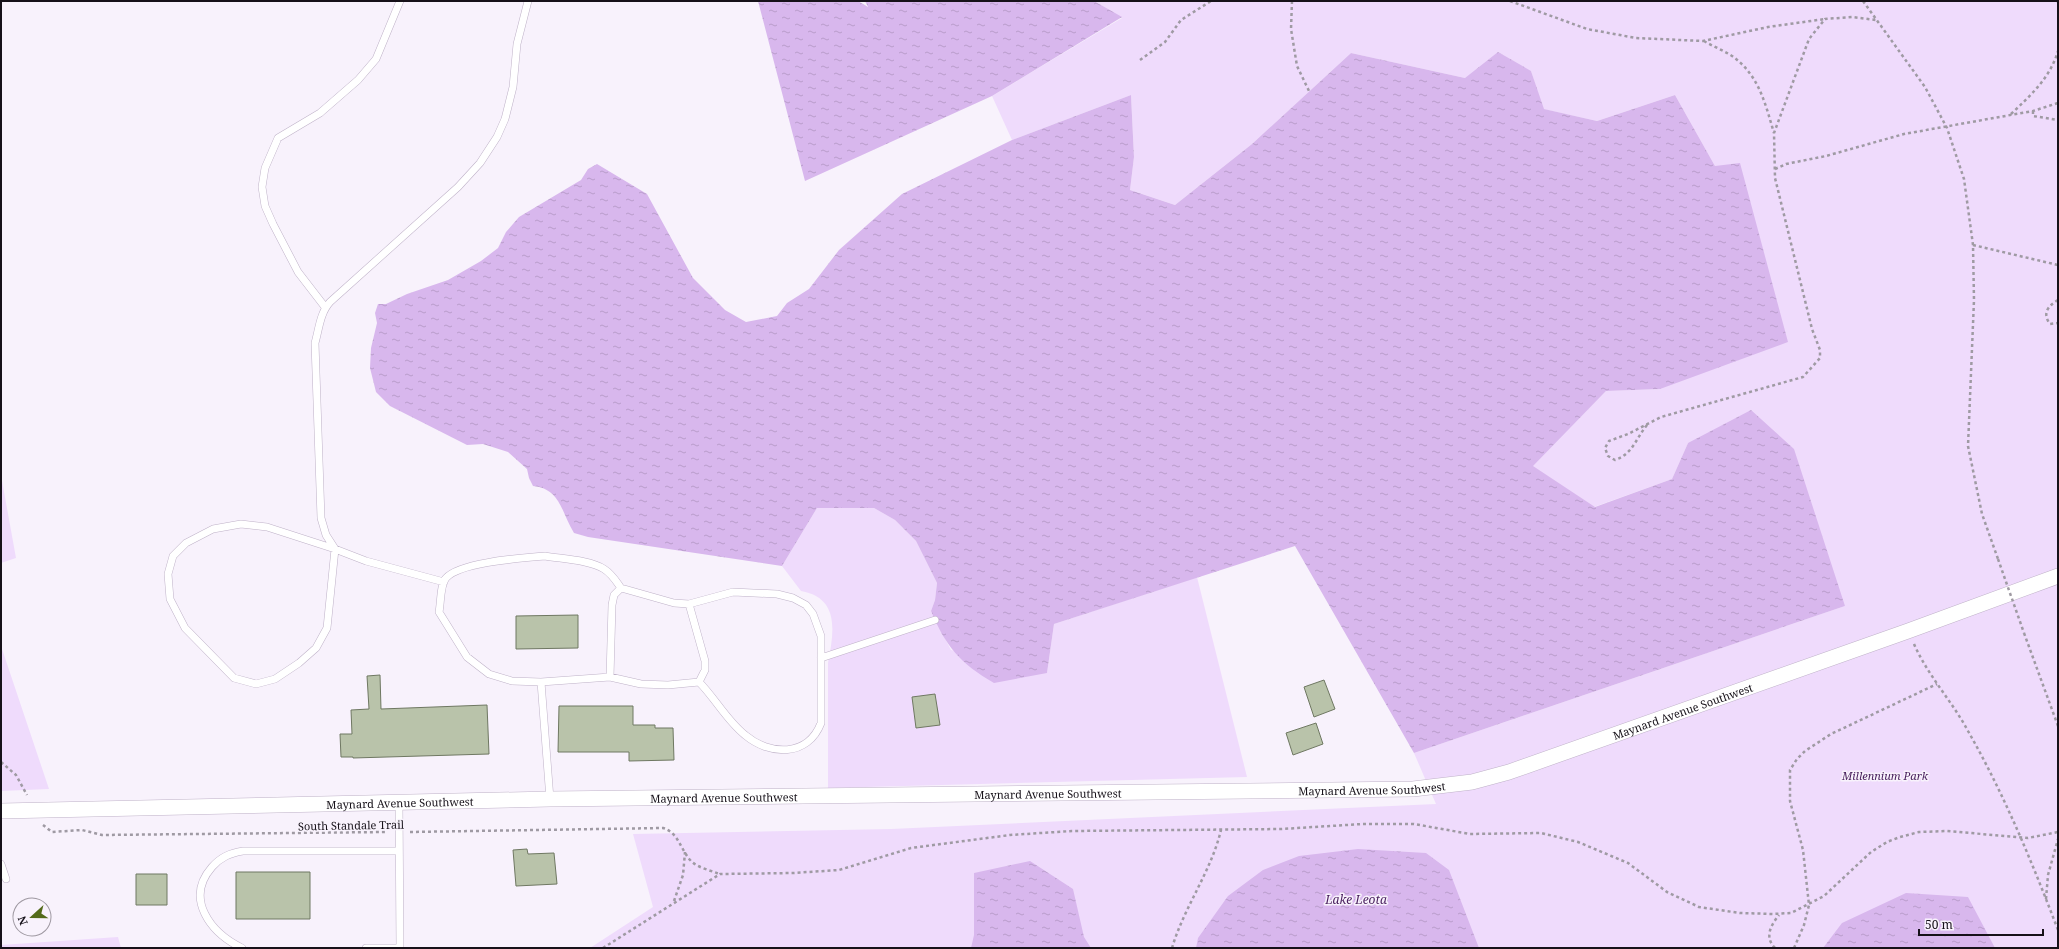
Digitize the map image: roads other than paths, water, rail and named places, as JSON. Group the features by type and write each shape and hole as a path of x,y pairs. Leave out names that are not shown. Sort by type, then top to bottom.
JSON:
{"street":[{"name":"Maynard Avenue Southwest","path":"1,811 550,799 1413,789 1472,782 1509,772 1908,631 2058,576"}],"lane":[{"path":"325,307 298,272 265,206 262,187 265,168 278,138 320,112 358,80 376,59 400,1"},
{"path":"444,582 366,561 335,549 268,527 241,524 213,529 186,542 173,556 168,574 170,599 185,628 234,678 256,684 275,679 299,663 316,648 327,628 335,549 326,535 321,518 317,436 315,343 325,307 458,187 480,163 506,119 513,87 517,44 528,1"},
{"path":"545,556 575,561 604,569 614,578 621,588 674,603 689,604 734,592 766,593 793,598 806,605 813,614 821,636 821,723 818,732 811,741 804,746 792,750 774,748 756,743 744,735 711,694 698,682 668,685 641,684 610,677 541,682 512,681 489,674 466,657 439,612 444,582 454,571 464,568 515,559 545,556"},
{"path":"610,677 612,605 614,595 621,588"},
{"path":"689,604 705,661 705,670 698,682"},
{"path":"821,658 935,620"},
{"path":"541,682 550,799"},
{"path":"366,948 400,948 399,803"},
{"path":"242,948 220,933 209,922 202,910 201,885 205,875 219,859 232,852 244,851 399,851"},
{"path":"1,864 6,879"}],"water":[{"path":"758,1 858,1 868,7 865,1 1094,1 1122,17 992,96 805,181"},
{"path":"1498,52 1531,71 1544,109 1597,121 1675,95 1715,166 1740,163 1788,342 1660,389 1606,391 1533,466 1595,507 1672,479 1688,443 1751,410 1794,449 1845,606 1414,753 1295,546 1054,624 1047,673 994,683 982,676 963,661 942,635 931,611 935,600 937,583 916,541 895,520 874,508 817,508 782,566 588,537 574,533 555,497 542,488 533,486 527,469 508,452 483,444 467,445 390,406 376,392 370,368 371,348 377,323 375,313 378,304 386,304 407,294 448,280 481,261 498,248 506,232 519,217 581,180 588,169 597,164 647,194 693,278 725,310 746,322 777,316 787,303 809,289 839,250 902,194 1012,140 1131,95 1134,157 1130,190 1175,205 1252,144 1351,53 1465,78"},
{"name":"Lake Leota","path":"1358,849 1426,853 1449,870 1479,948 1196,948 1198,938 1228,896 1263,870 1299,856"},
{"path":"1030,861 1073,889 1084,937 1091,948 971,948 974,935 974,873"},
{"path":"1906,893 1968,897 1995,948 1823,948 1842,923"}],"park label":[{"name":"Millennium Park","path":"1885,775"}]}
